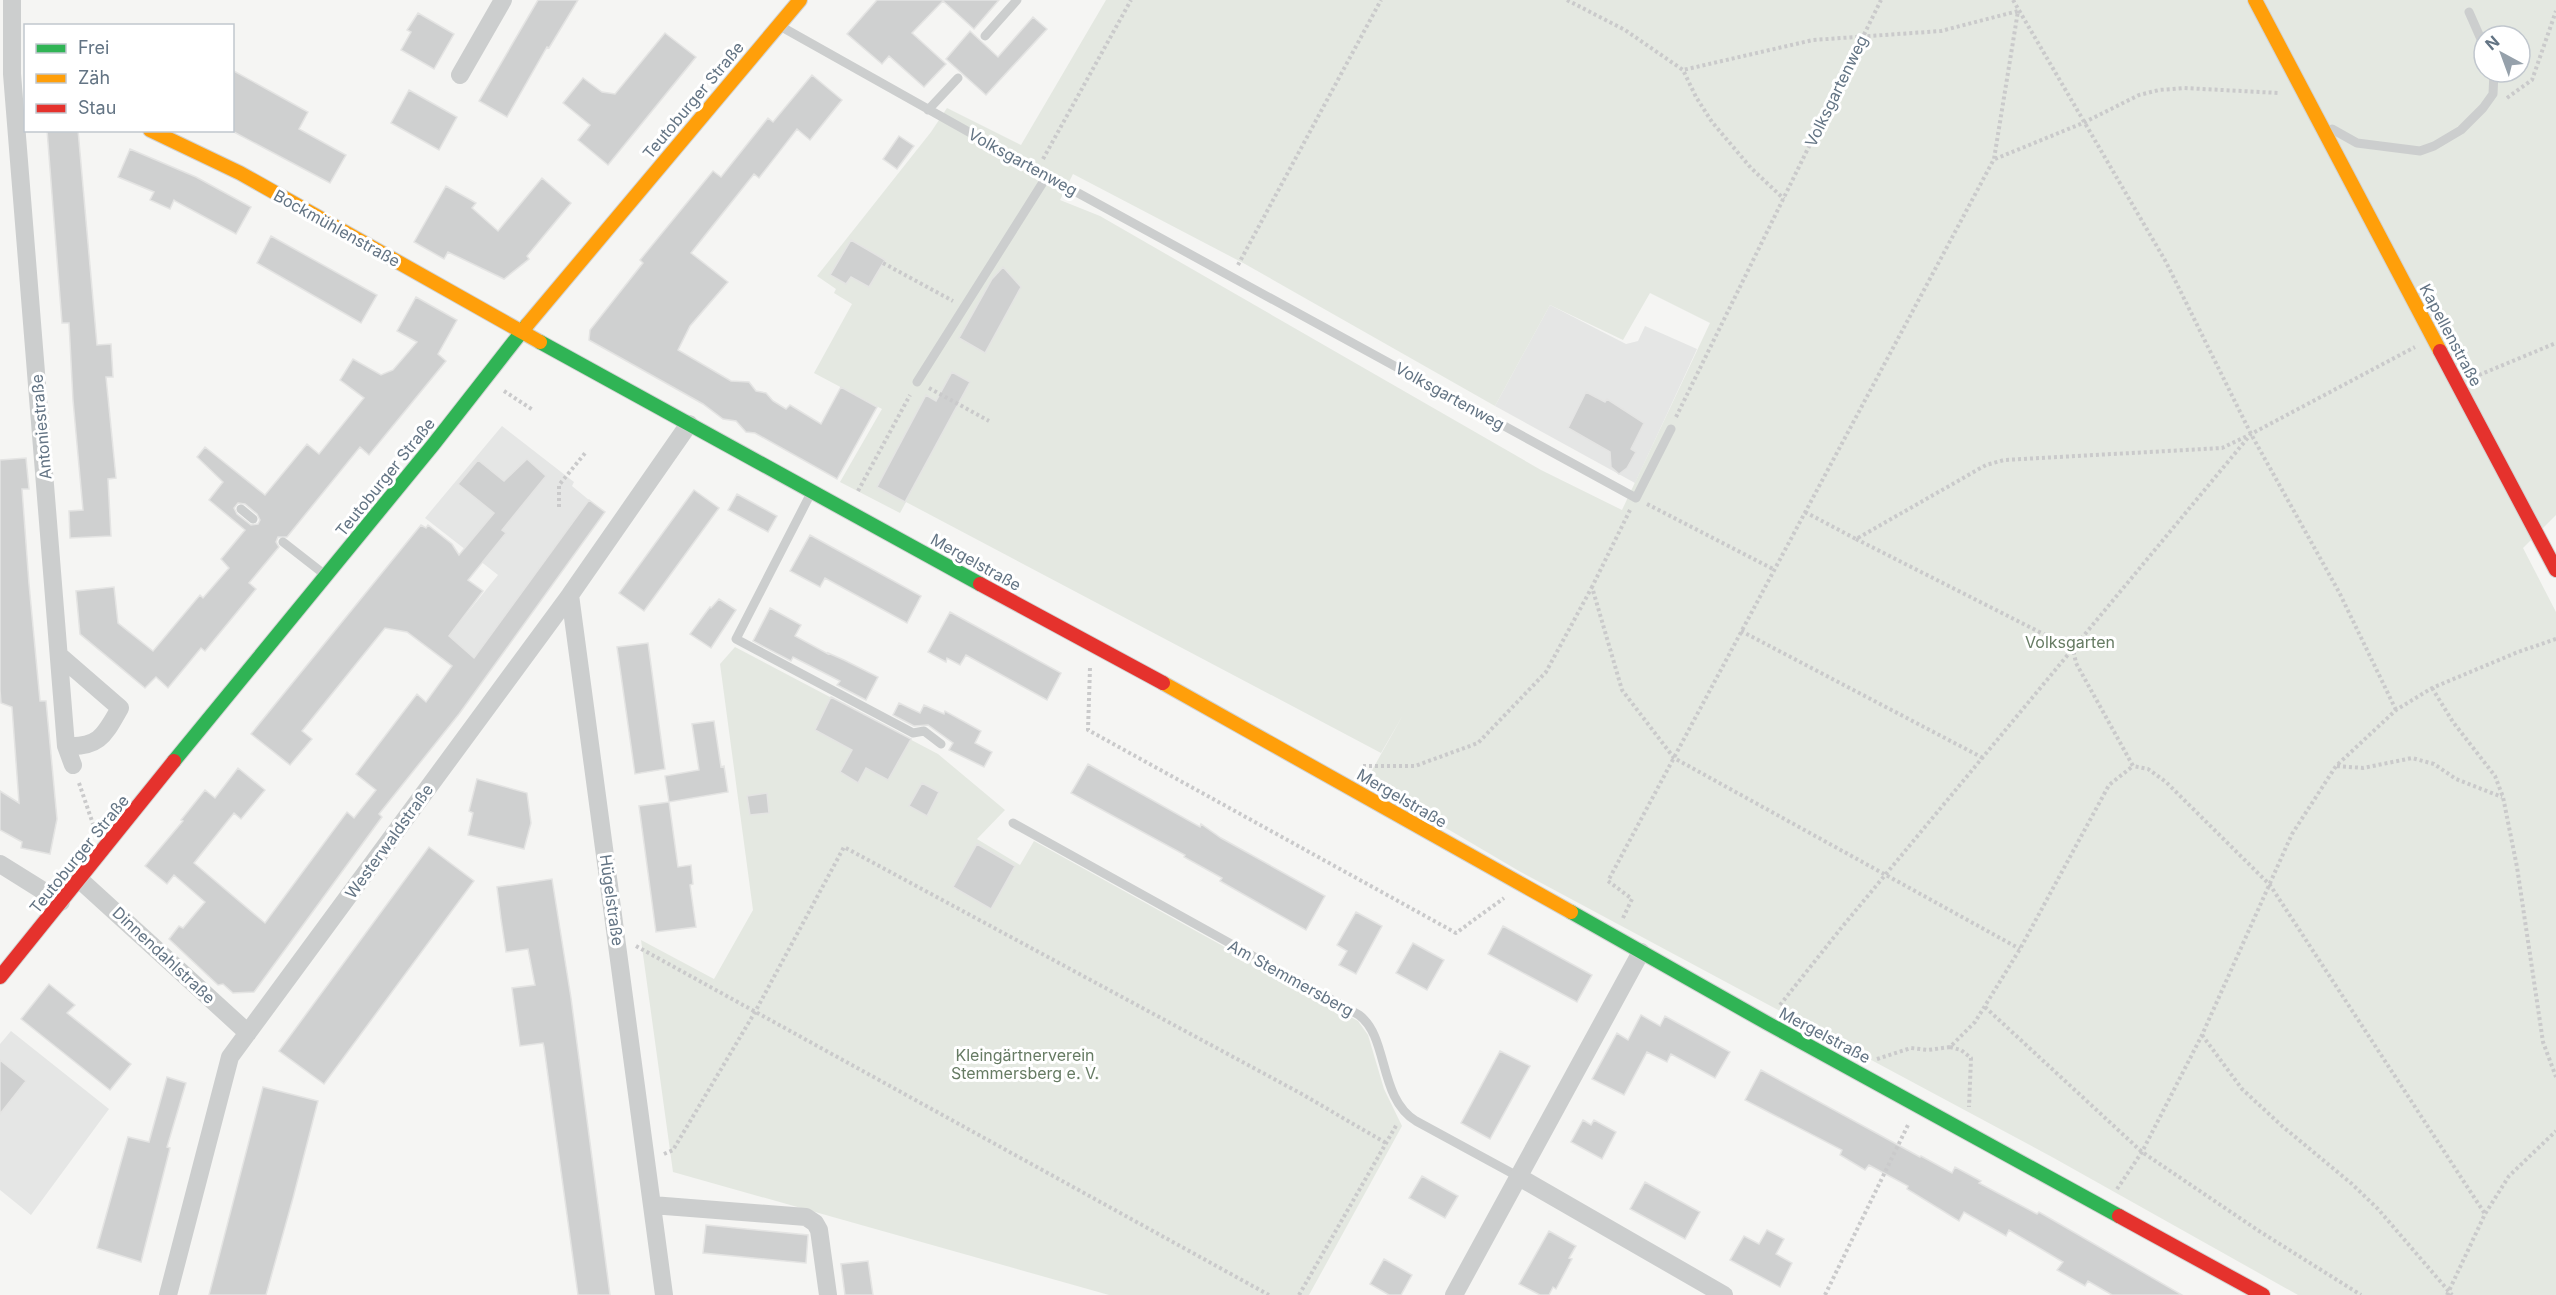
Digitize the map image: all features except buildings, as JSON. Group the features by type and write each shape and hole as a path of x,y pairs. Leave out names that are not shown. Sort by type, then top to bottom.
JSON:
{"street":[{"name":"Antoniestraße","path":"12,0 12,75 66,746 73,765"},
{"path":"460,75 503,0"},
{"name":"Teutoburger Straße","path":"0,977 486,379 522,331 800,0"},
{"name":"Kapellenstraße","path":"2255,0 2556,570"},
{"name":"Bockmühlenstraße","path":"154,132 240,173 522,331"},
{"name":"Mergelstraße","path":"522,331 1312,765 1521,886 2263,1295"},
{"name":"Westerwaldstraße","path":"168,1295 230,1057 570,595 689,424"},
{"name":"Hügelstraße","path":"570,595 664,1295"},
{"path":"60,656 120,708 103,736 95,743 81,747 66,746"},
{"path":"0,864 61,902"},
{"name":"Dinnendahlstraße","path":"79,879 248,1033"},
{"path":"1454,1295 1641,952"},
{"name":"Am Stemmersberg","path":"1519,1177 1724,1295"},
{"path":"652,1205 806,1217 815,1223 819,1230 828,1295"}],"lane":[{"path":"985,36 1017,0"},
{"path":"2469,12 2474,24"},
{"name":"Volksgartenweg","path":"778,25 1037,171 1636,498"},
{"path":"928,110 958,78"},
{"name":"Kapellenstraße","path":"2316,117 2357,143 2420,151 2448,138 2471,120 2493,94 2493,84"},
{"path":"918,382 1047,176"},
{"path":"1636,498 1671,429"},
{"path":"812,490 736,639 913,733 924,731 941,744"},
{"path":"241,509 253,519"},
{"path":"283,542 326,576"},
{"name":"Am Stemmersberg","path":"1013,823 1368,1022 1388,1081 1404,1112 1416,1121 1519,1177"}],"path":[{"path":"1037,171 1131,0"},
{"path":"1232,276 1381,0"},
{"path":"1567,0 1625,30 1683,70 1712,122 1751,168 1784,199"},
{"name":"Volksgartenweg","path":"1671,429 1881,0"},
{"path":"2013,0 2166,262 2251,434 2339,592 2396,710"},
{"path":"1683,70 1813,40 1941,31 2019,11"},
{"path":"1625,914 1632,899 1608,881 1994,159 2019,11"},
{"path":"2501,102 2532,80 2556,11"},
{"path":"1994,159 2083,123 2139,95 2159,90 2184,88 2303,94"},
{"path":"883,263 964,307"},
{"path":"1856,538 1976,470 2004,460 2222,448 2434,337"},
{"path":"2458,382 2556,343"},
{"path":"486,379 533,410"},
{"path":"918,382 989,421"},
{"path":"870,469 903,407"},
{"path":"1767,1023 1885,875 2251,434"},
{"path":"559,507 559,485 586,452"},
{"path":"1353,766 1415,766 1478,743 1546,672 1636,498 1775,570"},
{"path":"1805,512 2073,649"},
{"path":"1592,586 1622,690 1674,758 2020,949"},
{"path":"1741,631 1983,758"},
{"path":"2104,1207 2142,1152 2202,1035 2292,834 2336,766 2396,710 2432,688 2518,652 2556,639"},
{"path":"1090,643 1088,730 1456,933 1521,886"},
{"path":"2073,649 2076,663 2133,766"},
{"path":"2432,688 2452,722 2495,776 2503,797 2517,867 2543,1042 2556,1077"},
{"path":"2336,766 2363,768 2412,758 2434,764 2456,779 2503,797"},
{"path":"73,765 102,849"},
{"path":"1950,1047 1975,1022 1985,1007 2020,949 2109,785 2133,766 2148,769 2166,782 2270,885 2485,1215"},
{"path":"647,1161 673,1150 755,1012 844,847 1300,1093 1386,1143"},
{"path":"617,937 1269,1295"},
{"path":"1985,1007 2142,1152 2259,1231 2361,1295"},
{"path":"2202,1035 2242,1089 2378,1209 2449,1294 2485,1215 2510,1176 2556,1131"},
{"path":"1853,1069 1888,1054 1911,1048 1928,1050 1950,1047 1961,1050 1971,1058 1968,1132"},
{"path":"1825,1295 1917,1105"},
{"path":"1299,1295 1404,1112"}],"shaded area":[{"path":"1550,305 1626,344 1638,341 1645,326 1697,349 1635,483 1495,406"},
{"path":"502,426 574,482 572,486 589,500 474,658 448,637 498,575 425,518"},
{"path":"11,1031 109,1109 31,1215 0,1190 0,1044"}],"green space":[{"name":"Volksgarten","path":"1106,0 2556,0 2556,515 2523,548 2556,612 2556,1295 2298,1295 2052,1157 1519,871 1366,781 1403,715 1381,753 906,502 900,513 840,482 882,409 814,373 852,304 834,293 836,289 817,276 931,132 947,108 1021,145","holes":["1073,174 1245,264 1495,406 1550,305 1623,340 1650,293 1710,323 1622,510 1541,470 1100,216 1060,200"]},
{"name":"Kleingärtnerverein Stemmersberg e. V.","path":"735,647 938,754 1005,810 977,839 1020,865 1034,841 1358,1021 1368,1035 1384,1089 1402,1126 1309,1295 1109,1295 673,1172 641,940 714,979 753,910 720,664"}],"traffic: fast":[{"path":"174,761 433,445 527,325"},
{"path":"540,342 980,584"},
{"path":"1571,912 1767,1023 2119,1216"}],"traffic: slow":[{"path":"527,325 800,0"},
{"path":"2255,0 2440,351"},
{"path":"154,132 240,173 540,342"},
{"path":"1163,683 1571,912"}],"traffic: jam":[{"path":"2440,351 2556,570"},
{"path":"980,584 1163,683"},
{"path":"0,977 174,761"},
{"path":"2119,1216 2263,1295"}]}
